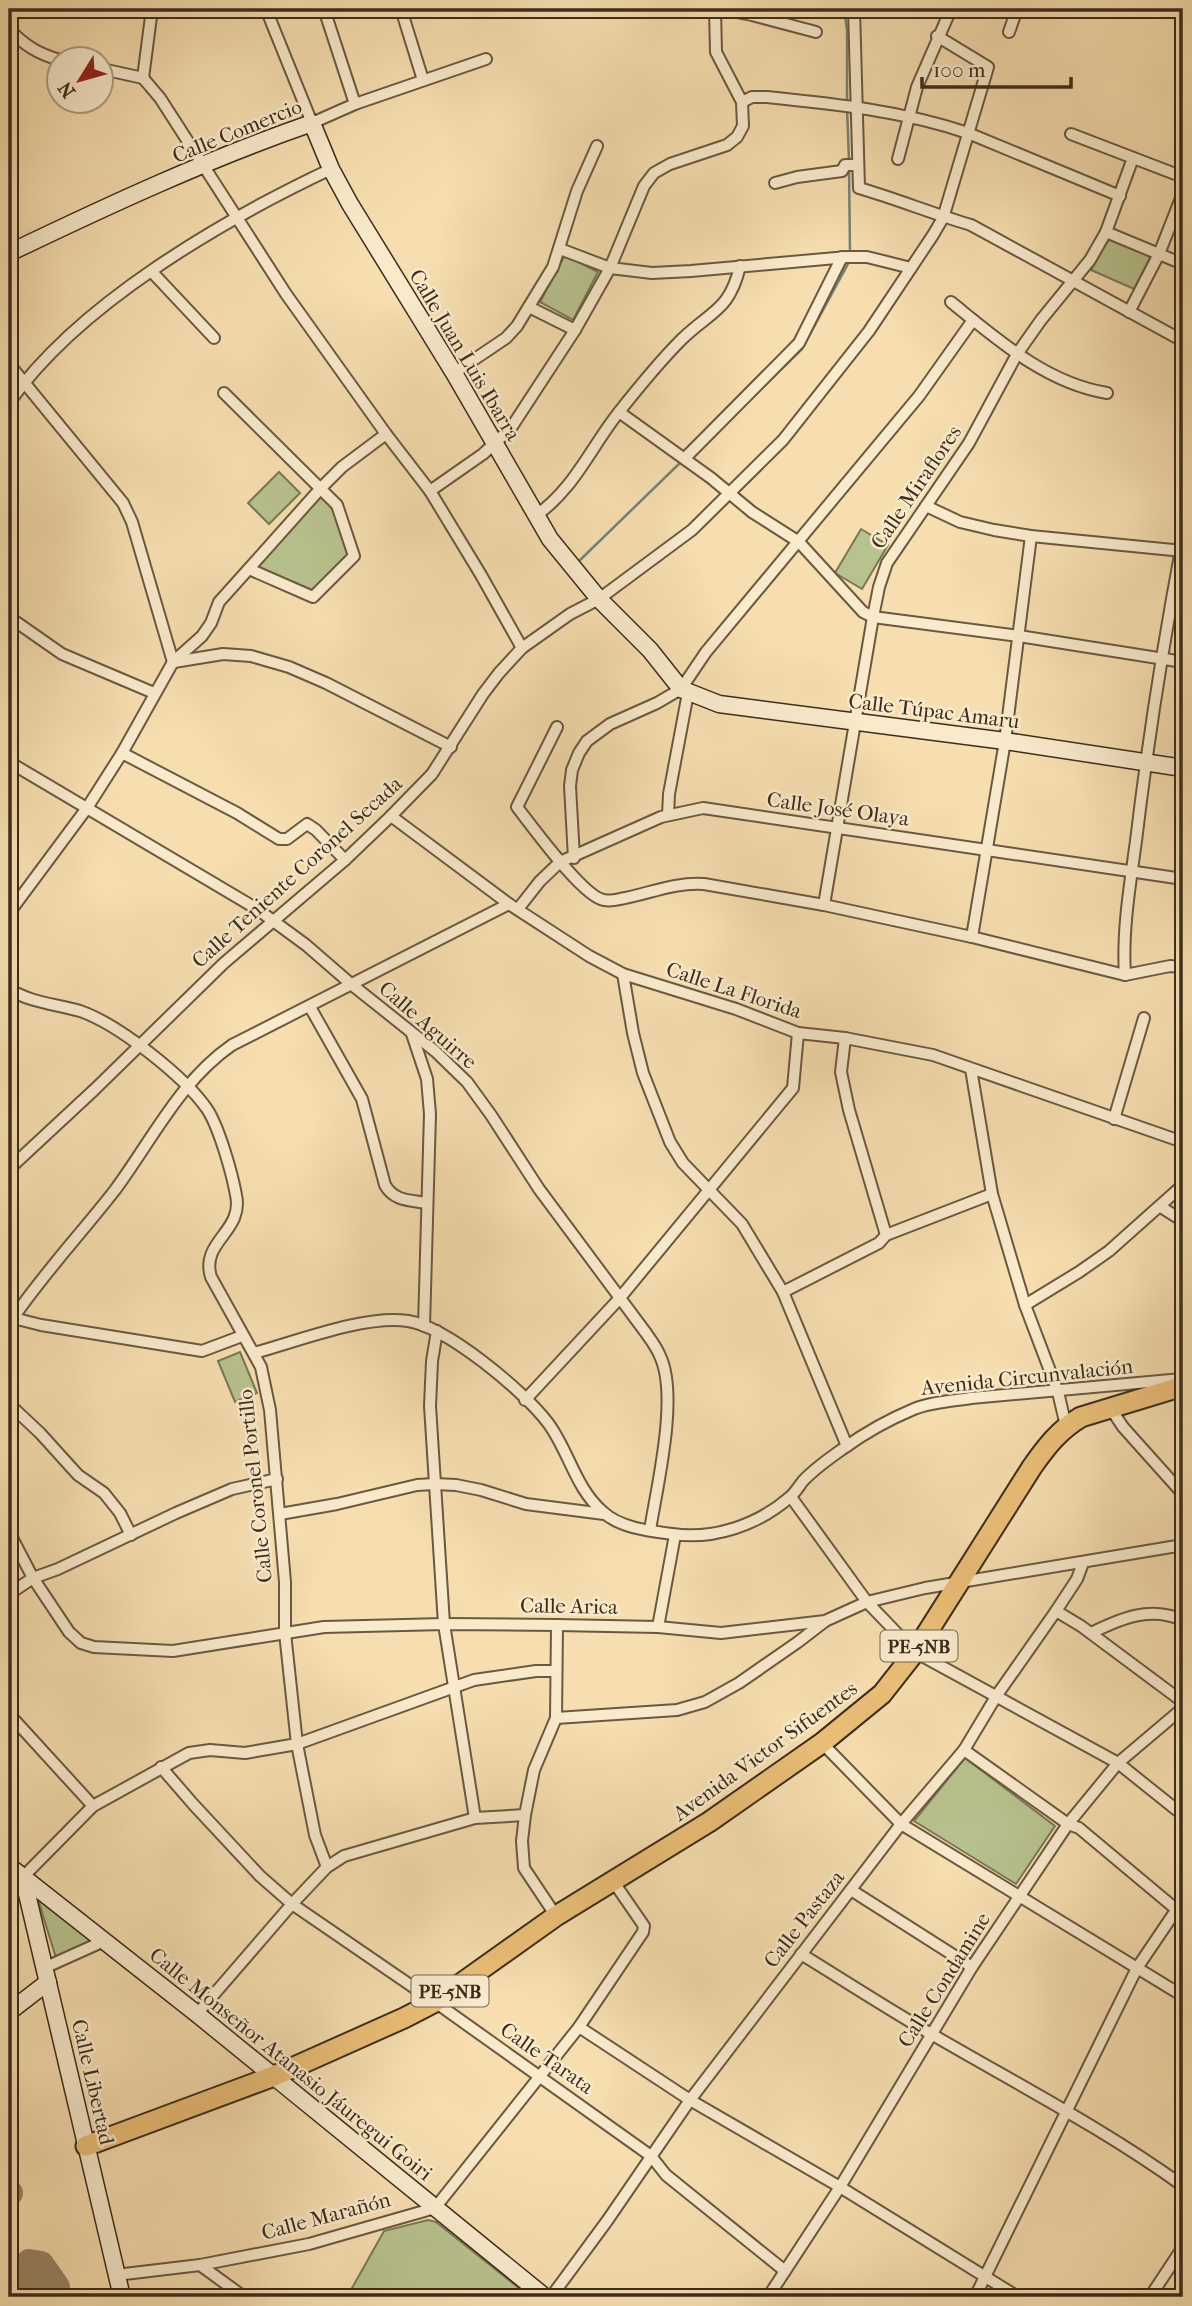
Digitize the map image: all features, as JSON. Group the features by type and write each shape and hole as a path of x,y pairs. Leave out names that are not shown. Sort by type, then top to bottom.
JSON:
{"highway":[{"name":"Avenida Victor Sifuentes","path":"613,1881 709,1822 822,1743 882,1694 915,1652 1032,1467 1051,1440 1066,1426 1081,1417 1183,1386"},
{"name":"PE-5NB","path":"86,2146 274,2076 436,2002 556,1916 613,1881"}],"street":[{"path":"143,78 152,9"},
{"name":"Calle Juan Luis Ibarra","path":"266,9 331,169 454,373 535,516 550,539 599,599 650,650 684,691"},
{"path":"324,9 355,104"},
{"path":"401,9 423,80"},
{"path":"430,491 494,444 511,428 575,330 610,268 644,186 654,173 670,164 727,145 737,137 743,126 742,102 716,52 715,9"},
{"path":"720,9 816,32"},
{"path":"854,9 859,188 902,200 943,218 971,225 1183,341"},
{"path":"898,159 917,87 951,9"},
{"path":"1009,32 1017,9"},
{"path":"9,29 33,50 46,55"},
{"name":"Calle Teniente Coronel Secada","path":"9,1169 224,963 345,860 391,816 432,774 452,747 483,694 522,648 570,614 599,599 692,530 791,429 869,331 943,218 988,67 937,36"},
{"name":"Calle Comercio","path":"9,253 118,202 272,137 355,104 486,59"},
{"path":"116,72 143,78 160,98 286,294 430,491 522,648"},
{"path":"742,102 752,97 766,97 857,107 910,117 968,132 1120,196"},
{"path":"1071,134 1183,177"},
{"path":"454,373 506,338 528,307 553,267 577,191 597,146"},
{"name":"Calle Miraflores","path":"824,905 873,617 887,563 969,443 1017,354 1090,260 1106,232 1133,158"},
{"path":"775,183 842,171 845,165 859,165"},
{"path":"9,403 23,383 92,316 152,272 237,217 331,169"},
{"path":"1129,312 1159,254 1183,193"},
{"path":"1106,232 1183,264"},
{"path":"560,248 610,268 652,273 847,257 867,257 911,268"},
{"path":"685,458 799,342 847,257"},
{"path":"535,516 552,505 619,412 680,341 729,299 737,283 740,266"},
{"path":"152,272 214,338"},
{"path":"951,302 1017,354 1049,373 1082,389 1107,393"},
{"path":"528,307 575,330"},
{"path":"668,815 684,691 706,652 919,396 973,320"},
{"path":"9,364 123,503 132,522 173,662"},
{"path":"224,393 337,505 354,555 313,597 249,569"},
{"path":"619,412 685,458 752,512 799,542 863,612 873,617 1019,636 1183,662"},
{"path":"9,913 87,808 122,753 173,662 202,636 211,623 219,602 321,488 342,467 386,433"},
{"path":"926,506 960,522 1031,536 1182,551"},
{"path":"972,937 1005,741 1031,536"},
{"path":"1125,975 1124,958 1132,871 1145,762 1183,539"},
{"path":"9,617 62,654 155,694"},
{"path":"173,662 223,654 251,656 289,667 326,682 452,747"},
{"path":"574,858 570,786 572,770 579,753 587,741 610,724 684,691"},
{"name":"Calle Túpac Amaru","path":"684,691 719,704 1005,741 1183,768"},
{"path":"557,727 517,807 591,895 603,901 687,883 704,884 824,905 972,937 1125,975 1170,966 1183,967"},
{"path":"122,753 237,813 279,839 287,839 307,824 345,860"},
{"name":"Calle Aguirre","path":"9,762 274,922 435,1051 467,1082 539,1188 661,1357 667,1413 650,1530"},
{"name":"Calle José Olaya","path":"513,906 561,862 668,815 703,808 1183,879"},
{"name":"Calle La Florida","path":"391,816 513,906 589,956 623,974 798,1033 845,1038 933,1055 1183,1142"},
{"path":"242,1336 202,1351 11,1321 57,1258 114,1190 187,1086 214,1057 232,1045 351,984 513,906"},
{"path":"623,974 643,1073 670,1142 683,1164 742,1224 783,1292 847,1446"},
{"name":"Calle Coronel Portillo","path":"9,989 23,998 81,1012 106,1023 139,1045 187,1086 214,1121 238,1206 234,1223 213,1250 208,1266 242,1336 261,1367 270,1410 285,1582 285,1633 297,1744 315,1835 327,1867"},
{"path":"310,1007 362,1099 384,1185 390,1194 397,1198 427,1203"},
{"path":"1114,1119 1144,1018"},
{"path":"410,1031 427,1079 430,1114 424,1326"},
{"path":"525,1400 619,1299 793,1088 798,1033"},
{"path":"845,1038 841,1072 849,1110 887,1235"},
{"path":"971,1069 992,1194 1025,1305 1058,1392 1066,1426"},
{"path":"1025,1305 1109,1251 1183,1185"},
{"path":"783,1292 879,1243 887,1235 992,1194"},
{"path":"1160,1207 1183,1222"},
{"name":"Avenida Circunvalación","path":"254,1353 335,1329 365,1324 408,1321 437,1331 465,1349 547,1422 564,1450 577,1480 604,1514 621,1524 675,1535 731,1531 791,1497 804,1480 847,1446 914,1409 937,1402 1183,1379"},
{"path":"437,1331 432,1361 430,1406 444,1624 475,1818"},
{"path":"9,1404 78,1475 104,1493 120,1513 131,1535"},
{"path":"1111,1409 1123,1427 1183,1494"},
{"path":"9,1594 33,1578 232,1489 277,1479"},
{"path":"280,1514 417,1485 435,1484 481,1490 526,1504 604,1514"},
{"path":"791,1497 867,1602 915,1652 1118,1763 1183,1815"},
{"name":"Calle Arica","path":"9,1532 33,1578 69,1632 81,1643 94,1647 173,1650 324,1627 557,1625 658,1627 721,1633 825,1621 867,1602 961,1581 1183,1545"},
{"path":"658,1627 675,1535"},
{"name":"Calle Pastaza","path":"551,2297 690,2100 901,1824 964,1750 997,1695 1077,1579 1083,1563"},
{"path":"1056,1611 1091,1633 1183,1702"},
{"path":"1091,1633 1126,1617 1142,1613 1183,1620"},
{"path":"556,1718 677,1710 705,1702 739,1683 825,1621"},
{"path":"556,1916 524,1868 522,1841 524,1815 534,1770 556,1718 557,1625"},
{"path":"23,1877 93,1806 189,1753 210,1750 245,1753 297,1744 474,1680 536,1671 556,1671"},
{"name":"Calle Condamine","path":"768,2297 840,2188 972,1967 1068,1824 1118,1763 1183,1708"},
{"path":"9,1714 93,1806"},
{"path":"822,1743 901,1824 1183,1996"},
{"path":"964,1750 1068,1824 1079,1828 1179,1912"},
{"name":"Calle Tarata","path":"161,1767 260,1876 292,1904 436,2002 651,2156 666,2175 785,2271"},
{"path":"197,2014 292,1904 327,1867 344,1856 475,1818 524,1815"},
{"name":"Calle Monseñor Atanasio Jáuregui Goiri","path":"9,1866 197,2014 545,2297"},
{"name":"Calle Libertad","path":"23,1877 122,2297"},
{"path":"435,2208 579,2027 644,1930 644,1926 613,1881"},
{"path":"851,1891 972,1967"},
{"path":"975,2297 1137,1968 1179,1912 1183,1899"},
{"path":"9,2012 46,1975 104,1941"},
{"path":"801,1954 932,2034 1068,2111 1183,2186"},
{"path":"579,2027 690,2100 1018,2297"},
{"name":"Calle Marañón","path":"116,2276 200,2265 341,2237 435,2208"},
{"path":"1150,2297 1183,2247"},
{"path":"200,2265 244,2297"}],"green space":[{"path":"1109,238 1151,256 1134,289 1091,270"},
{"path":"565,255 598,272 573,320 540,302"},
{"path":"279,472 300,493 269,524 248,503"},
{"path":"323,492 335,506 351,554 313,594 254,568"},
{"path":"861,529 888,545 862,589 835,573"},
{"path":"240,1352 257,1393 235,1402 218,1361"},
{"path":"965,1758 1055,1826 1016,1884 914,1821"},
{"path":"37,1896 94,1941 56,1958"},
{"path":"428,2220 436,2222 530,2297 347,2297 384,2231"}],"waterway":[{"path":"844,9 847,30 847,102"},
{"path":"847,108 849,161"},
{"path":"849,168 850,252"},
{"path":"760,390 802,349 849,262"},
{"path":"577,563 683,460"}],"taxiway":[{"path":"29,2262 41,2264 57,2287"},
{"path":"10,2274 23,2277 37,2297"}]}
